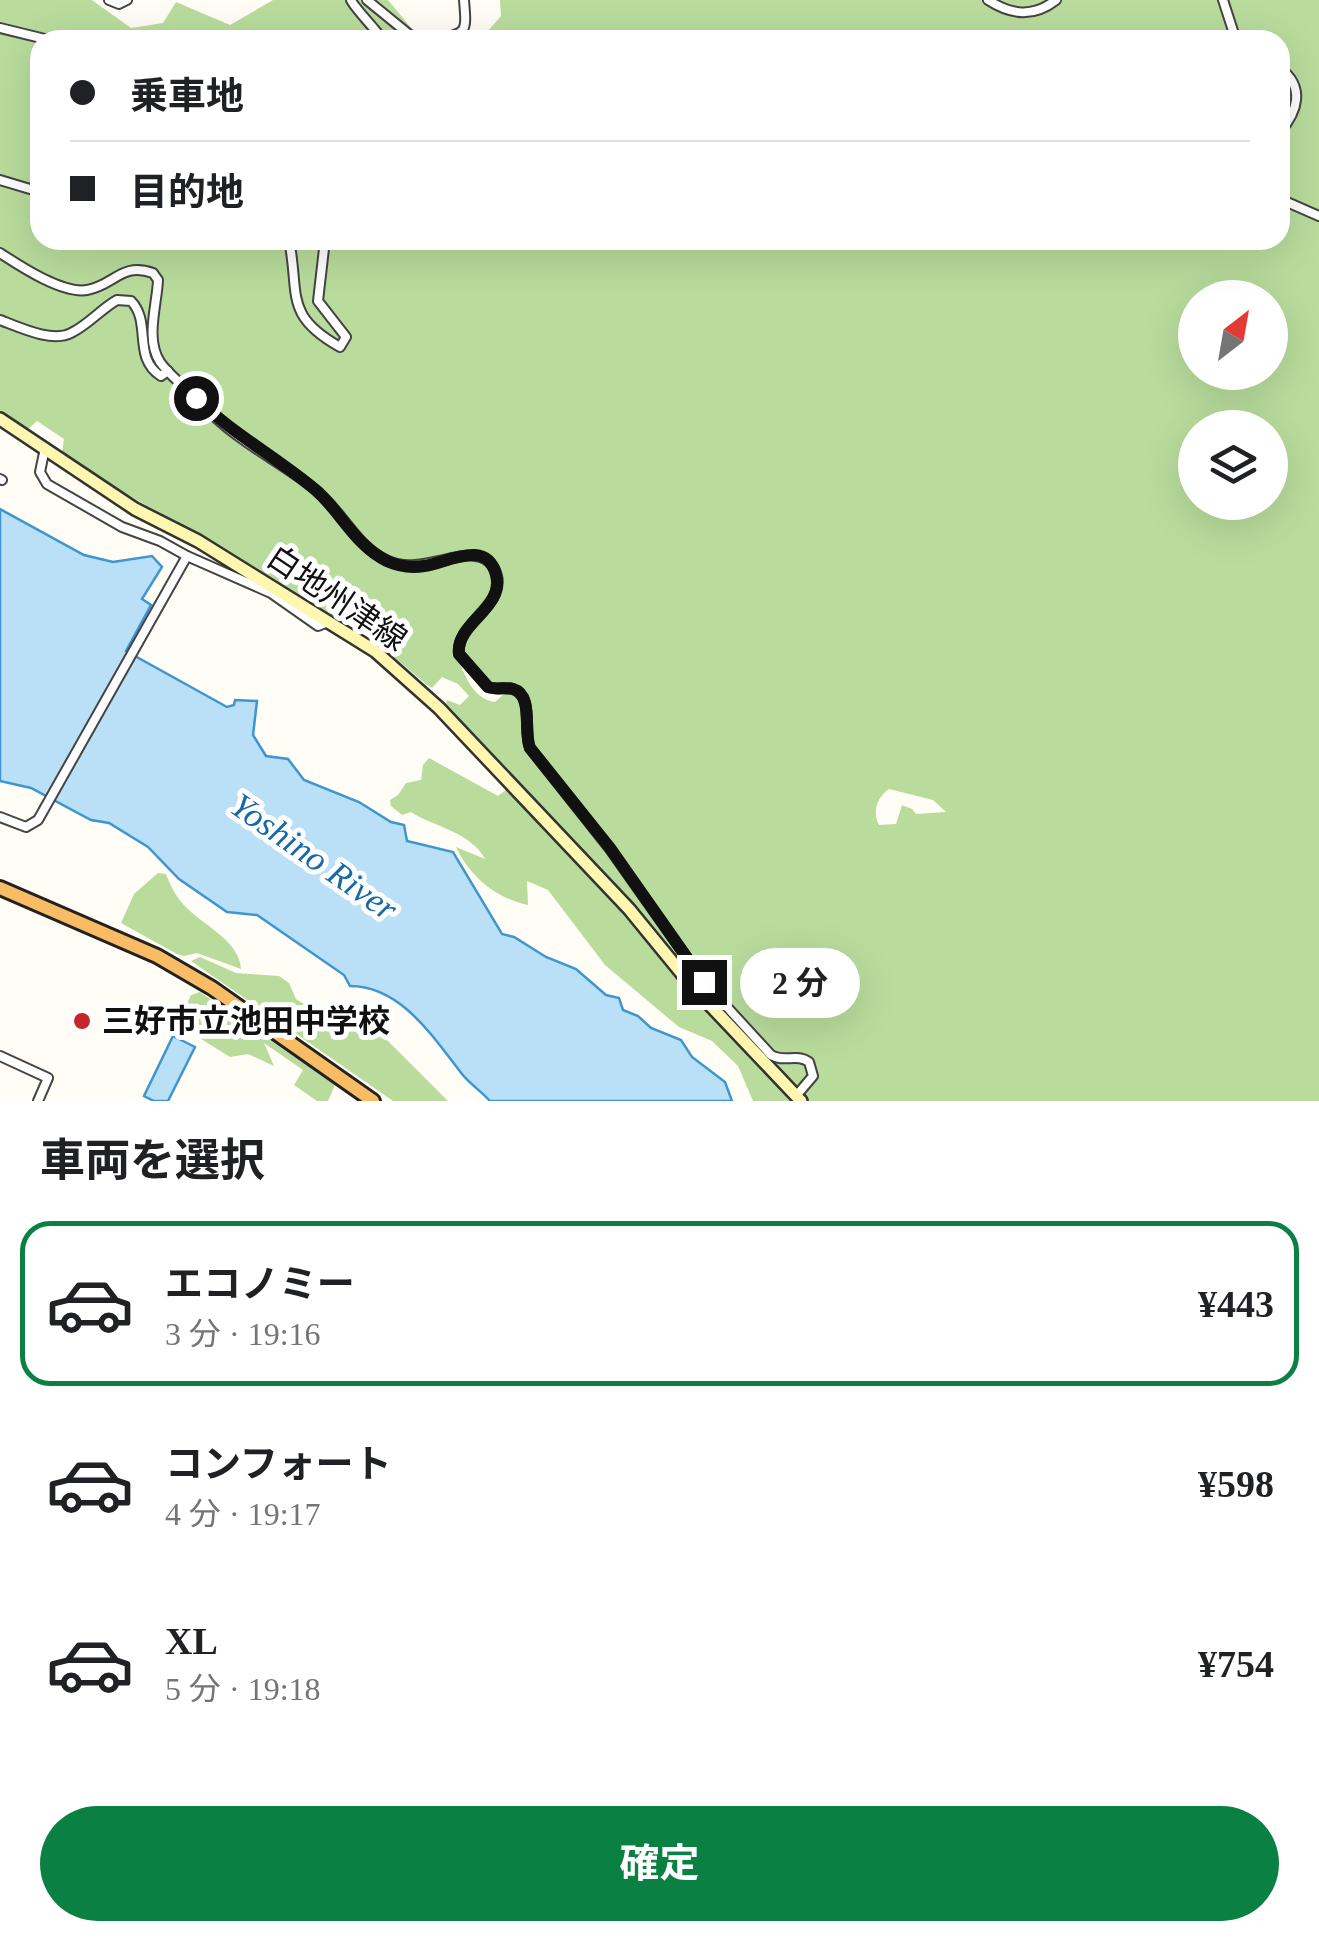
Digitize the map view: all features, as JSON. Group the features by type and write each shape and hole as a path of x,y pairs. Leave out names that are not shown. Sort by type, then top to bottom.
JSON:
{"highway":[{"path":"0,888 156,956 212,988 372,1101"}],"main road":[{"name":"白地州津線","path":"0,419 135,509 198,541 375,651 439,708 629,909 692,986 798,1099"}],"street":[{"path":"108,0 119,4 127,0"},
{"path":"351,0 352,6 376,30"},
{"path":"367,0 404,30"},
{"path":"464,0 465,30"},
{"path":"988,0 1000,8 1023,13 1041,11 1056,0"},
{"path":"1223,0 1233,30"},
{"path":"0,28 30,35"},
{"path":"1290,78 1297,102 1290,119"},
{"path":"0,180 30,189"},
{"path":"1290,203 1319,216"},
{"path":"289,250 298,309 311,326 340,347 346,338 318,301 324,250"},
{"path":"0,253 32,274 81,290 127,270 153,274 158,280 154,344 160,362 224,426 315,490 370,550 387,560 402,566 427,566 464,554 485,558 492,565 497,584 494,594 463,635 459,654 488,687 514,689 522,695 526,706 525,735 530,748 610,848 704,982 771,1055 785,1060 799,1057 809,1062 812,1076 798,1099"},
{"path":"0,320 26,330 63,336 117,300 131,301 139,312 144,358 156,374 168,371"},
{"path":"45,448 40,472 48,484 122,527 160,540 271,594 318,626 330,620"},
{"path":"0,817 29,827 48,802 188,556"},
{"path":"0,1056 48,1078 38,1101"}],"green space":[{"path":"0,0 92,0 131,28 163,23 176,2 230,25 273,0 388,0 413,30 30,30 30,250 1290,250 1290,30 489,30 501,16 500,0 1319,0 1319,1101 753,1101 738,1066 712,1041 679,1027 605,965 548,890 527,881 528,905 505,897 476,877 462,858 456,847 485,859 471,842 411,812 402,815 391,806 390,800 406,783 421,780 423,765 429,758 498,796 515,783 446,704 447,700 460,705 469,696 458,684 442,677 432,688 427,685 379,644 383,627 352,612 343,622 166,518 62,452 64,439 37,421 27,430 0,414","holes":["462,633 464,650 475,669 494,685 521,690 527,699 522,707 518,698 506,692 495,702 480,695 469,682 455,651","889,789 933,800 946,812 916,814 902,805 896,824 879,825 876,810"]},
{"path":"158,873 166,874 184,905 235,951 241,969 197,953 177,954 121,923 134,894"},
{"path":"200,957 236,973 279,976 289,983 296,999 314,1010 338,1014 352,1011 448,1101 393,1101 191,961"},
{"path":"200,992 335,1085 328,1101 317,1101 294,1085 303,1070 264,1043 274,1066 248,1054 230,1057 177,1024 191,995"}],"water":[{"name":"Yoshino River","path":"0,509 84,555 113,562 152,556 162,567 142,599 151,605 126,651 227,707 234,705 235,700 257,701 253,735 266,756 288,759 304,780 404,825 407,841 453,852 502,934 576,969 606,995 619,998 623,1010 638,1016 651,1028 681,1040 692,1057 725,1082 732,1101 490,1101 400,1004 368,988 350,986 344,975 257,915 227,912 179,879 148,847 109,823 91,820 31,788 0,781"},
{"path":"173,1036 195,1047 168,1101 154,1101 144,1096"}],"place":[{"name":"三好市立池田中学校","path":"82,1021"}],"route":[{"path":"196,398 224,426 315,490 356,537 387,560 402,566 427,566 464,554 485,558 492,565 497,584 494,594 463,635 459,654 488,687 510,688 522,695 526,706 525,735 530,748 610,848 704,982"}]}
